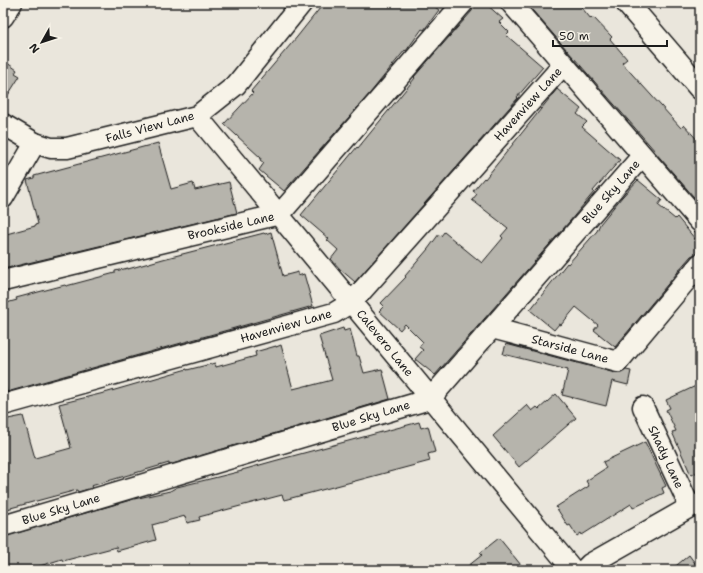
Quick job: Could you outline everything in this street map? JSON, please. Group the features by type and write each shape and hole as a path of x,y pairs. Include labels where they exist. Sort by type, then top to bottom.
{"main road":[{"path":"627,3 700,88"}],"street":[{"path":"3,17 12,3"},
{"name":"Falls View Lane","path":"3,124 35,143 52,148 67,148 197,116 236,85 302,3"},
{"name":"Brookside Lane","path":"3,281 280,214 463,3"},
{"path":"511,3 700,222"},
{"name":"Havenview Lane","path":"3,404 334,313 352,302 564,64"},
{"name":"Calevero Lane","path":"197,116 280,214 430,399 573,570"},
{"path":"3,198 35,143"},
{"name":"Blue Sky Lane","path":"3,526 430,399 642,156"},
{"name":"Starside Lane","path":"492,328 618,362 700,264"},
{"name":"Shady Lane","path":"642,407 695,506"},
{"path":"584,570 590,564 695,506"}],"building":[{"path":"324,3 430,3 439,10 424,30 422,29 406,51 405,50 371,92 284,191 259,170 264,163 260,160 261,158 224,124 253,93 251,91"},
{"path":"476,3 485,3 503,19 499,22 509,32 506,35 543,67 517,97 518,98 355,282 331,259 338,250 327,240 329,239 301,215 357,147 358,148 415,78 414,77 472,11"},
{"path":"526,3 578,3 591,19 593,17 612,37 610,39 627,59 622,63 681,128 684,125 700,143 700,204 655,151"},
{"path":"3,60 17,70 15,73 20,76 3,103"},
{"path":"557,89 581,109 577,114 587,122 582,127 620,160 593,191 594,192 570,221 435,375 415,359 423,350 419,347 423,342 405,324 400,330 379,311 384,306 381,303 406,277 405,276 439,234 441,236 444,232 482,263 503,238 501,236 508,228 472,200 477,194 473,191 484,178 485,179"},
{"path":"158,143 171,189 193,183 195,190 229,182 237,213 3,269 3,235 38,224 27,180 34,178 34,176"},
{"path":"638,180 662,200 658,205 675,219 677,217 700,245 700,252 691,256 615,347 594,330 598,325 576,307 561,325 559,324 554,330 530,310 567,263 568,264 597,231 600,224"},
{"path":"271,232 283,276 298,272 298,276 304,274 313,306 7,392 3,378 3,304 17,300 16,298 115,273 115,271 128,269"},
{"path":"343,328 344,331 350,329 357,356 359,356 364,373 382,369 390,399 169,465 169,463 91,486 92,488 78,492 77,490 7,509 3,496 3,420 23,416 35,458 71,448 59,404 108,392 187,369 215,363 216,367 256,356 255,352 281,345 293,389 332,380 319,336"},
{"path":"506,344 615,373 621,373 626,370 631,371 628,385 612,381 606,406 562,395 568,370 503,354"},
{"path":"700,384 700,471 691,475 672,432 676,431 666,410 670,408 666,400"},
{"path":"556,394 576,418 519,467 493,436 527,405 532,411 537,407 539,409"},
{"path":"419,422 421,428 428,426 435,452 428,454 430,461 284,500 282,495 199,517 200,520 187,523 185,516 152,525 156,540 117,551 116,547 63,561 62,559 27,570 3,570 3,537 134,499 170,491 177,487 242,471"},
{"path":"645,442 666,486 662,488 664,493 633,508 631,504 582,535 581,533 577,536 570,525 568,526 556,507 589,486 586,481 606,468 603,462"},
{"path":"499,538 525,570 463,570 482,555 480,553"},
{"path":"689,555 700,570 671,570"}]}
